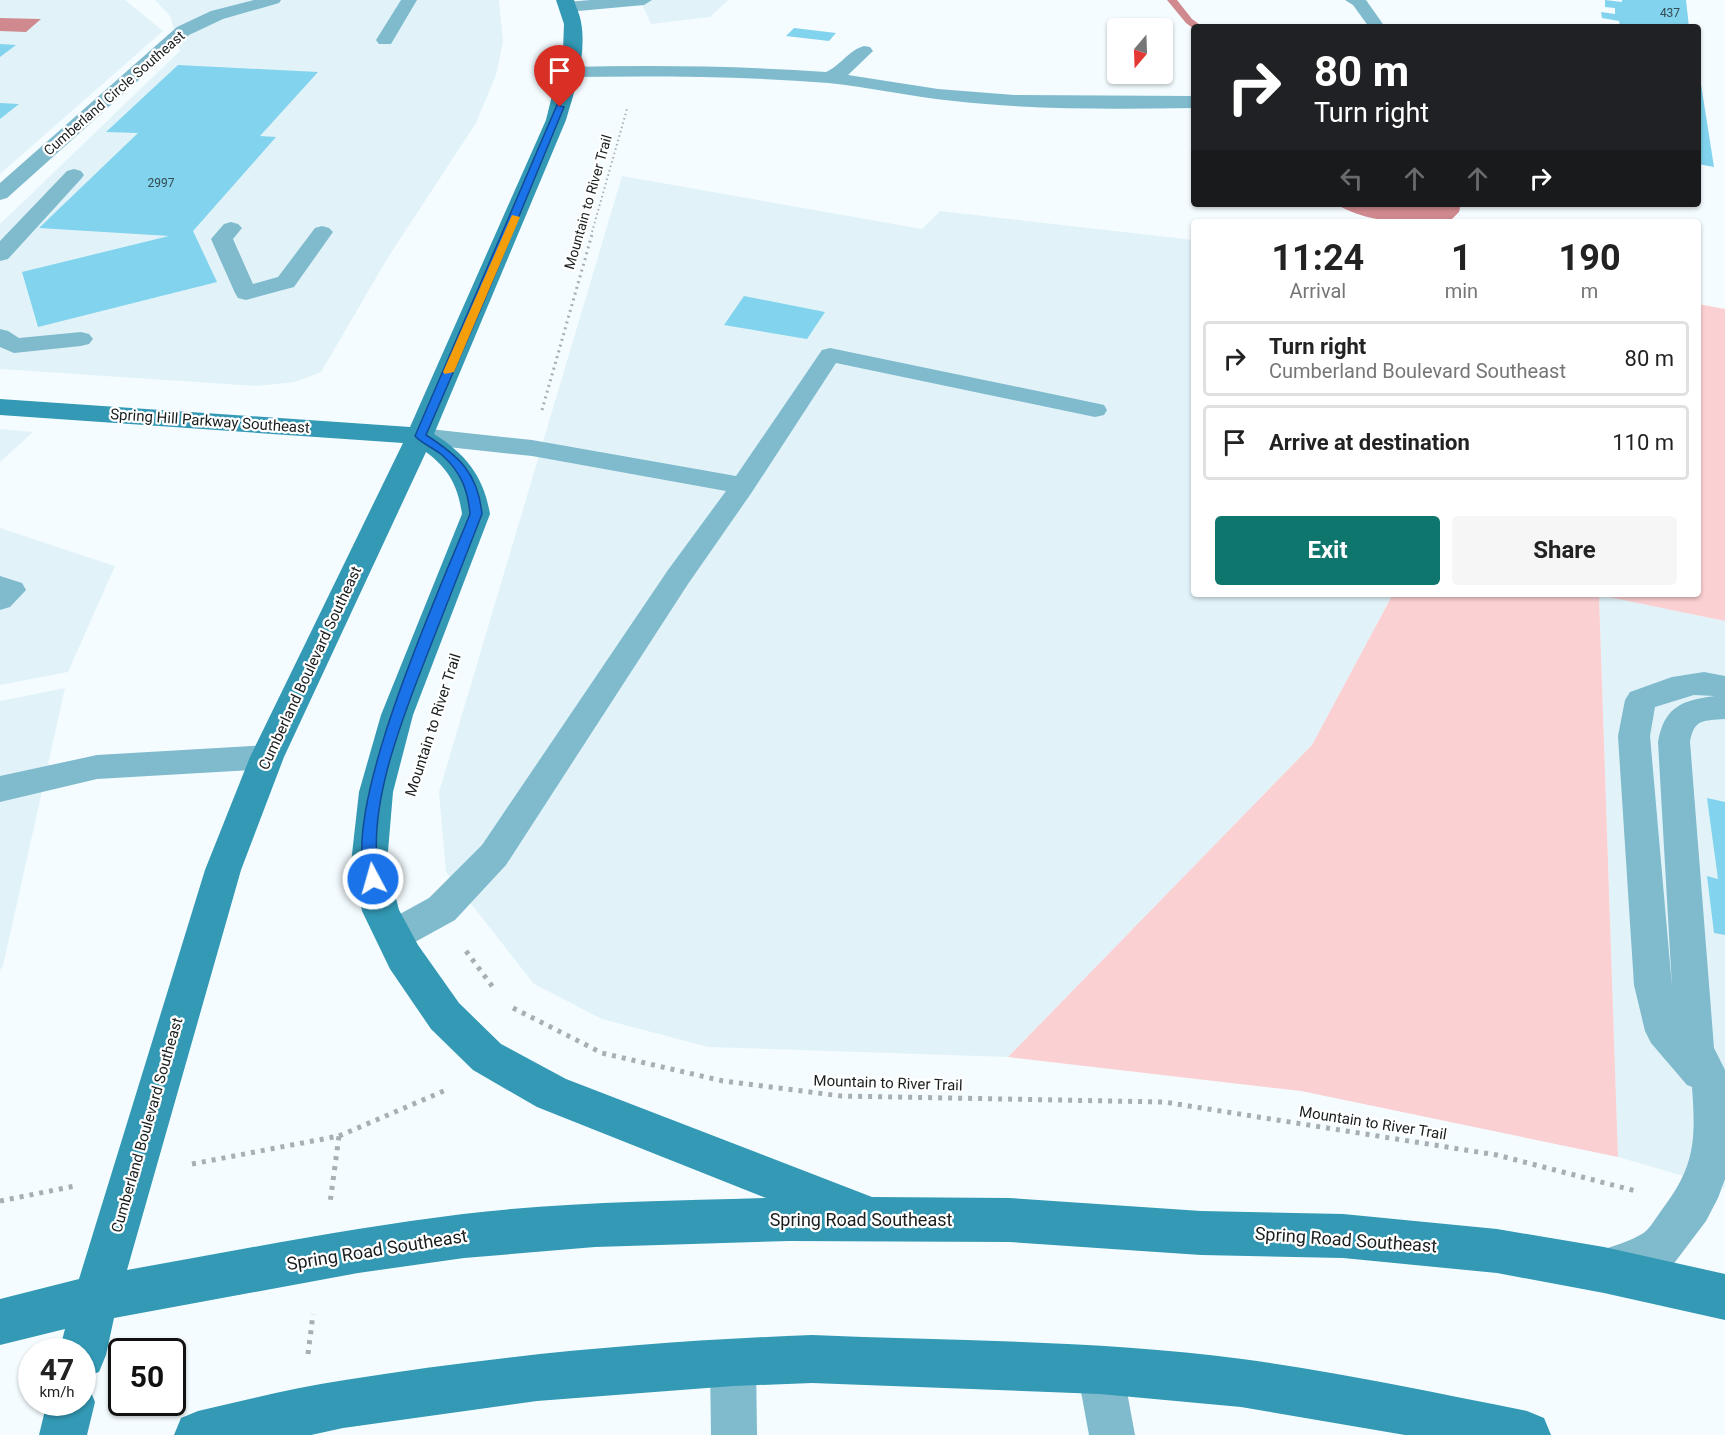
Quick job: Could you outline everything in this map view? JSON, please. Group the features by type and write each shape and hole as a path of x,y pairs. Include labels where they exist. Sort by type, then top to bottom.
{"main road":[{"name":"Cumberland Boulevard Southeast","path":"86,1338 223,870 267,757 420,436 556,120 569,72 573,25 566,3"},
{"name":"Spring Hill Parkway Southeast","path":"2,410 420,436"},
{"path":"420,436 446,452 464,472 474,492 476,514 397,715 376,792 370,828 369,863 381,910 404,957 446,1016 487,1057 571,1101 875,1219"},
{"name":"Spring Road Southeast","path":"0,1322 96,1298 358,1251 464,1236 595,1225 789,1219 1009,1220 1201,1233 1343,1236 1497,1251 1604,1270 1725,1297"},
{"path":"198,1435 343,1404 537,1377 733,1362 812,1359 1100,1370 1241,1383 1396,1409 1527,1435"},
{"path":"63,1435 68,1416"}],"lane":[{"path":"204,0 218,15"},
{"name":"Cumberland Circle Southeast","path":"0,194 175,37 198,23 218,15 273,0"},
{"path":"385,40 409,0"},
{"path":"566,3 644,0"},
{"path":"1363,1 1375,24"},
{"path":"175,37 210,39"},
{"path":"828,78 840,73 864,51"},
{"path":"569,72 634,70 828,78 951,96 1027,102 1104,105 1191,102"},
{"path":"0,254 74,175 23,172"},
{"path":"231,228 222,239 246,293 286,282 322,232"},
{"path":"0,336 14,346 81,339"},
{"path":"393,936 442,909 494,855 678,577 743,486 830,355 1095,410"},
{"path":"420,436 532,448 743,486"},
{"path":"0,586 12,590 0,600"},
{"path":"1719,1113 1664,1030 1653,985 1634,736 1641,700 1674,687 1715,684 1725,688"},
{"path":"1604,1270 1657,1251 1691,1206 1703,1184 1709,1166 1719,1113 1695,1049 1674,742 1675,727 1683,716 1696,710 1725,707"},
{"path":"0,789 97,767 267,757"},
{"path":"733,1362 734,1435"},
{"path":"1100,1370 1112,1435"}],"path":[{"name":"Mountain to River Trail","path":"542,410 633,91 634,70"},
{"path":"442,909 454,935 500,997"},
{"name":"Mountain to River Trail","path":"506,1005 602,1053 723,1081 841,1096 1164,1102 1497,1155 1691,1206"}],"shaded area":[{"path":"0,0 125,0 163,31 0,174"},
{"path":"155,0 499,0 503,42 496,75 476,123 387,259 321,372 295,382 257,386 0,369 0,224 180,51 170,16"},
{"path":"640,0 728,0 710,17 651,24"},
{"path":"0,18 41,19 26,32 0,31"},
{"path":"622,176 922,229 940,211 1191,240 1191,597 1391,597 1312,745 1008,1057 708,1047 602,1019 534,984 446,872 439,792"},
{"path":"1342,207 1460,207 1459,212 1452,219 1377,219"},
{"path":"1701,305 1725,309 1725,621 1609,597 1701,597"},
{"path":"0,429 33,432 0,462"},
{"path":"0,528 115,566 68,672 0,685"},
{"path":"1391,597 1599,597 1618,1157 1301,1091 1008,1057 1312,745"},
{"path":"1599,597 1613,597 1725,621 1725,1188 1618,1157"},
{"path":"65,688 3,966 0,970 0,701"}],"building":[{"path":"1605,0 1622,2 1622,0 1686,0 1689,24 1620,24 1619,21 1602,18 1601,12 1615,14 1615,8 1605,7"},
{"path":"794,28 836,33 829,41 786,36"},
{"path":"0,44 16,45 0,57"},
{"path":"178,65 318,72 260,136 276,137 193,231 217,282 38,327 22,272 169,236 39,228 138,133 106,132"},
{"path":"1701,84 1714,167 1701,165"},
{"path":"0,103 19,104 0,119"},
{"path":"744,296 825,312 807,339 724,325"},
{"path":"1707,798 1725,802 1725,935 1714,933 1707,876 1718,879"}],"waterway":[{"path":"1172,0 1194,24"}],"slow traffic":[{"path":"448,372 515,217"}],"route":[{"path":"373,879 369,863 370,828 376,792 397,715 476,514 474,492 464,472 446,452 420,436 560,107"}]}
